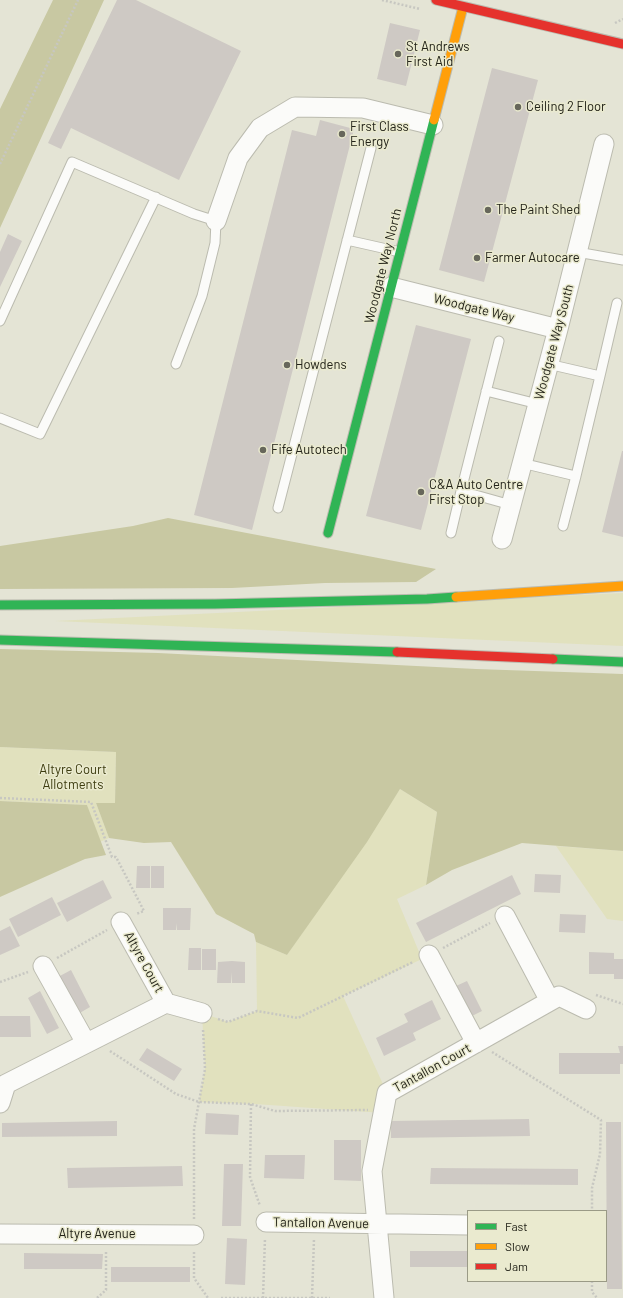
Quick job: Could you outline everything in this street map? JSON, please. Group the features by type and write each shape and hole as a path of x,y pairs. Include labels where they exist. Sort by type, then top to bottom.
{"main road":[{"path":"436,0 623,44"},
{"name":"Woodgate Way North","path":"328,533 463,7"},
{"path":"0,605 215,604 427,599 623,586"},
{"path":"0,640 420,653 623,662"}],"street":[{"path":"216,221 238,158 260,128 296,107 363,108 433,125"},
{"name":"Woodgate Way South","path":"502,539 558,329 604,144"},
{"name":"Woodgate Way","path":"391,287 558,329"},
{"path":"505,916 550,1001"},
{"name":"Altyre Court","path":"121,922 166,1003"},
{"name":"Tantallon Court","path":"429,955 476,1043"},
{"path":"43,966 89,1041"},
{"name":"Tantallon Court","path":"386,1101 476,1043 559,996 586,1009"},
{"name":"Altyre Court","path":"0,1103 6,1084 166,1003 202,1013"},
{"name":"Tantallon Avenue","path":"384,1298 372,1171 386,1101"},
{"name":"Tantallon Avenue","path":"266,1222 467,1225"},
{"name":"Altyre Avenue","path":"0,1234 194,1234"}],"lane":[{"path":"278,508 371,148"},
{"path":"0,321 72,162 216,221 215,243 202,296 176,364"},
{"path":"0,418 40,434 156,197"},
{"path":"347,240 400,252"},
{"path":"577,252 623,260"},
{"path":"563,526 617,303"},
{"path":"451,533 499,341"},
{"path":"548,364 600,376"},
{"path":"486,391 538,404"},
{"path":"522,463 576,476"},
{"path":"461,491 511,505"}],"path":[{"path":"0,164 78,0"},
{"path":"0,798 91,802 112,857 116,857 144,911 121,922 43,966 0,982"},
{"path":"208,1298 194,1278 194,1129 204,1069 202,1013 228,1022 257,1011 298,1018 429,955 505,916"},
{"path":"89,1041 176,1094 199,1102 251,1104 276,1111 386,1101"},
{"path":"476,1043 601,1120 600,1154 592,1188 592,1210"},
{"path":"251,1104 250,1177 266,1222 262,1298"},
{"path":"312,1298 315,1223"},
{"path":"98,1298 106,1290 106,1234"},
{"path":"592,1282 592,1292 597,1298"},
{"path":"221,1298 330,1298"}],"green space":[{"path":"53,0 104,0 0,228 0,109"},
{"path":"168,518 436,569 416,582 325,583 232,588 0,589 0,546 133,526"},
{"path":"623,593 623,646 55,621"},
{"path":"0,649 158,653 476,669 623,674 623,851 522,843 452,870 426,885 437,812 400,789 367,842 287,955 256,942 254,934 216,914 171,842 144,843 109,838 96,803 115,803 116,752 0,747"},
{"name":"Altyre Court Allotments","path":"0,747 116,752 115,803 96,803 109,838 100,842 87,805 0,801"},
{"path":"400,789 437,812 426,885 397,899 422,959 343,996 387,1093 383,1113 255,1104 199,1102 205,1069 202,1013 228,1022 257,1011 256,942 287,955"},
{"path":"0,801 87,805 106,855 85,859 0,897"},
{"path":"556,846 623,851 623,921 607,919"}],"building":[{"path":"117,0 136,0 241,51 179,180 71,128 61,149 48,143"},
{"name":"St Andrews First Aid","path":"390,23 420,30 406,86 377,79"},
{"path":"492,68 538,80 484,282 439,270"},
{"path":"320,120 354,129 252,530 194,515 292,130 316,136"},
{"path":"8,234 22,241 0,287 0,252"},
{"path":"416,325 471,339 421,530 366,516"},
{"path":"623,451 623,537 602,532"},
{"path":"137,866 150,866 150,888 136,888"},
{"path":"151,866 164,866 164,888 151,888"},
{"path":"535,874 561,875 560,893 534,892"},
{"path":"512,875 521,894 426,942 416,923"},
{"path":"103,880 112,898 67,922 57,903"},
{"path":"52,897 61,915 18,937 9,919"},
{"path":"163,908 191,908 190,930 177,930 177,923 176,930 163,930"},
{"path":"560,914 586,915 585,933 559,932"},
{"path":"10,926 20,946 0,955 0,931"},
{"path":"189,948 201,948 201,970 188,970"},
{"path":"202,949 216,949 216,970 202,970"},
{"path":"589,952 614,953 614,959 623,959 623,979 614,979 614,974 589,974"},
{"path":"218,962 245,962 245,983 232,983 232,972 231,983 217,983"},
{"path":"71,970 90,1007 78,1014 58,977"},
{"path":"467,981 482,1011 472,1016 456,986"},
{"path":"40,991 59,1028 47,1034 28,998"},
{"path":"432,1000 441,1019 413,1033 416,1040 384,1056 376,1038 408,1022 404,1014"},
{"path":"0,1016 30,1016 31,1037 0,1037"},
{"path":"618,1046 623,1046 623,1064 620,1064 620,1074 559,1074 559,1053 620,1053"},
{"path":"147,1048 182,1069 174,1081 139,1060"},
{"path":"206,1113 239,1115 238,1135 205,1134"},
{"path":"529,1119 530,1136 391,1138 391,1121"},
{"path":"117,1121 117,1136 2,1137 2,1123"},
{"path":"606,1122 621,1122 622,1289 607,1289"},
{"path":"334,1140 361,1140 361,1181 334,1180"},
{"path":"265,1155 305,1155 304,1179 264,1178"},
{"path":"224,1164 243,1164 241,1226 222,1226"},
{"path":"182,1166 183,1186 68,1188 67,1168"},
{"path":"431,1168 578,1169 578,1185 430,1184"},
{"path":"227,1238 247,1239 245,1285 225,1284"},
{"path":"410,1251 467,1251 467,1267 410,1267"},
{"path":"24,1253 103,1254 102,1269 24,1269"},
{"path":"111,1267 190,1267 190,1282 111,1282"}],"traffic: fast":[{"path":"328,533 434,120"},
{"path":"0,605 215,604 456,597"},
{"path":"0,640 397,652"},
{"path":"553,659 623,662"}],"traffic: slow":[{"path":"434,120 463,7"},
{"path":"456,597 623,586"}],"traffic: jam":[{"path":"436,0 623,44"},
{"path":"397,652 553,659"}],"place":[{"name":"St Andrews First Aid","path":"398,54"},
{"name":"Ceiling 2 Floor","path":"518,107"},
{"name":"First Class Energy","path":"342,134"},
{"name":"The Paint Shed","path":"488,210"},
{"name":"Farmer Autocare","path":"477,258"},
{"name":"Howdens","path":"287,365"},
{"name":"Fife Autotech","path":"263,450"},
{"name":"C&A Auto Centre First Stop","path":"421,492"}]}
